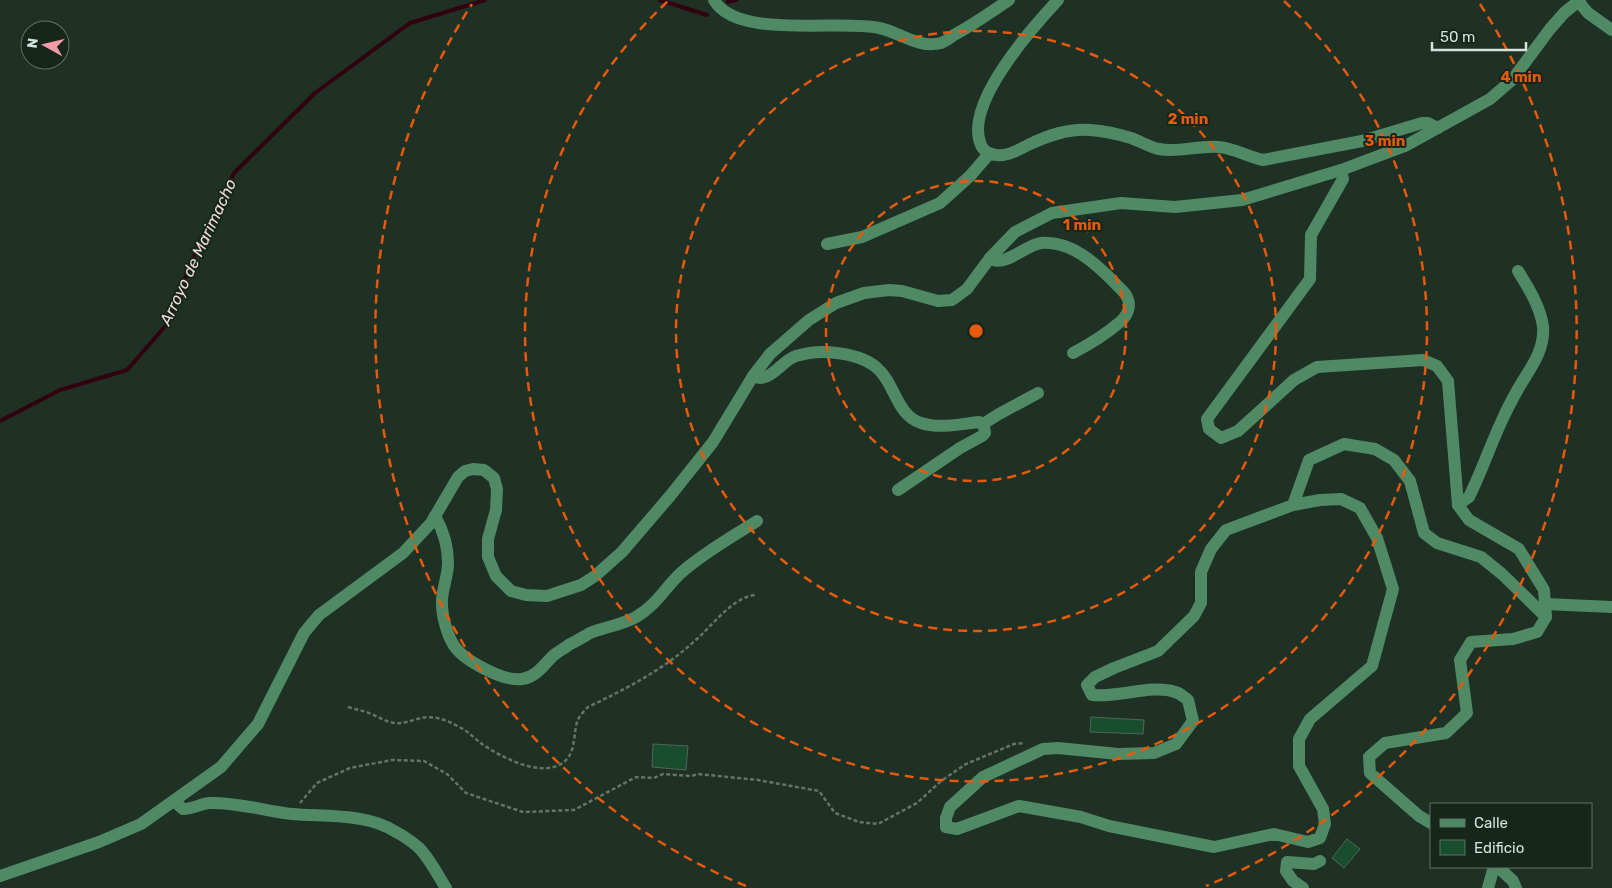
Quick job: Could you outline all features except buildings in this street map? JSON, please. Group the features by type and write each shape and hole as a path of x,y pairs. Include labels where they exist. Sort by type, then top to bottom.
{"street":[{"path":"714,0 720,9 726,13 754,22 782,26 859,25 880,28 926,44 942,43 1009,0"},
{"path":"1058,0 1020,43 998,75 982,109 978,123 978,137 982,147 989,154 1003,155 1043,138 1066,131 1089,130 1132,138 1161,149 1204,146 1222,147 1263,160 1362,141 1422,123 1428,123 1438,128"},
{"path":"0,876 99,842 142,824 221,767 258,724 304,633 319,615 403,553 431,524 458,478 465,471 473,469 484,470 494,478 497,489 496,510 488,539 488,557 496,576 511,591 526,596 547,596 581,585 595,576 622,552 670,496 714,442 753,376 770,354 809,320 836,303 864,293 889,290 902,291 938,301 952,300 968,289 990,258 1015,232 1052,213 1121,203 1175,207 1242,200 1341,170 1405,146 1490,100 1512,80 1550,28 1579,1 1588,13 1612,30"},
{"path":"827,244 862,237 940,203 970,176 989,154"},
{"path":"1341,170 1343,179 1311,235 1310,279 1207,419 1209,429 1221,438 1238,431 1294,380 1317,367 1423,360 1437,366 1448,381 1458,505 1469,520 1519,549 1544,590 1546,610 1537,632 1513,639 1471,642 1460,660 1467,713 1446,732 1385,743 1369,757 1370,773 1419,816 1430,822"},
{"path":"990,258 995,262 1002,262 1030,246 1043,243 1060,246 1076,251 1096,264 1125,293 1129,306 1125,318 1098,340 1073,353"},
{"path":"1458,505 1469,497 1504,415 1532,367 1542,344 1543,327 1540,314 1518,271"},
{"path":"753,376 767,377 793,357 813,352 838,353 859,358 877,368 889,383 902,408 915,421 932,425 979,422 983,424"},
{"path":"983,424 1038,393"},
{"path":"898,490 960,448 982,436 985,430 983,424"},
{"path":"1293,505 1309,460 1344,444 1375,449 1394,460 1410,481 1424,533 1436,542 1481,558 1546,610 1612,607"},
{"path":"1341,499 1360,508 1377,538 1393,589 1372,666 1310,719 1299,739 1299,766 1323,809 1325,824 1320,838 1308,842 1274,834 1214,847 1109,826 1081,817 1019,806 957,828 946,827 946,818 950,806 984,777 1043,749 1058,748 1118,754 1154,754 1176,744 1192,721 1188,700 1176,692 1164,689 1104,697 1092,695 1087,685 1095,677 1158,651 1194,616 1201,603 1202,572 1211,550 1226,530 1293,505 1320,500 1341,499"},
{"path":"435,516 443,534 448,562 442,604 445,623 453,645 470,661 494,674 511,680 533,675 554,655 591,633 613,627 635,617 659,599 680,574 700,558 757,521"},
{"path":"174,801 184,810 209,803 372,822 395,830 419,848 446,888"},
{"path":"1303,888 1293,881 1286,871 1287,862 1314,864 1320,861"},
{"path":"1488,888 1494,868"},
{"path":"1499,868 1513,881 1516,888"}],"path":[{"path":"348,707 394,723 404,723 423,717 441,718 463,728 483,745 514,761 529,766 554,767 562,764 568,758 572,750 577,722 581,714 588,707 658,671 692,645 722,614 745,596 755,595"},
{"path":"291,814 317,784 350,768 392,760 424,761 447,774 466,793 523,812 574,810 636,777 654,778 663,774 691,776 698,774 758,780 819,791 835,813 859,822 878,824 917,803 941,781 966,764 1014,744 1032,743 1043,749"}],"waterway":[{"name":"Arroyo de Marimacho","path":"0,421 60,390 127,370 168,323 190,265 234,173 315,93 410,23 485,0"},
{"name":"Arroyo de Marimacho","path":"660,0 707,15"},
{"name":"Arroyo de Marimacho","path":"728,2 736,0"}]}
